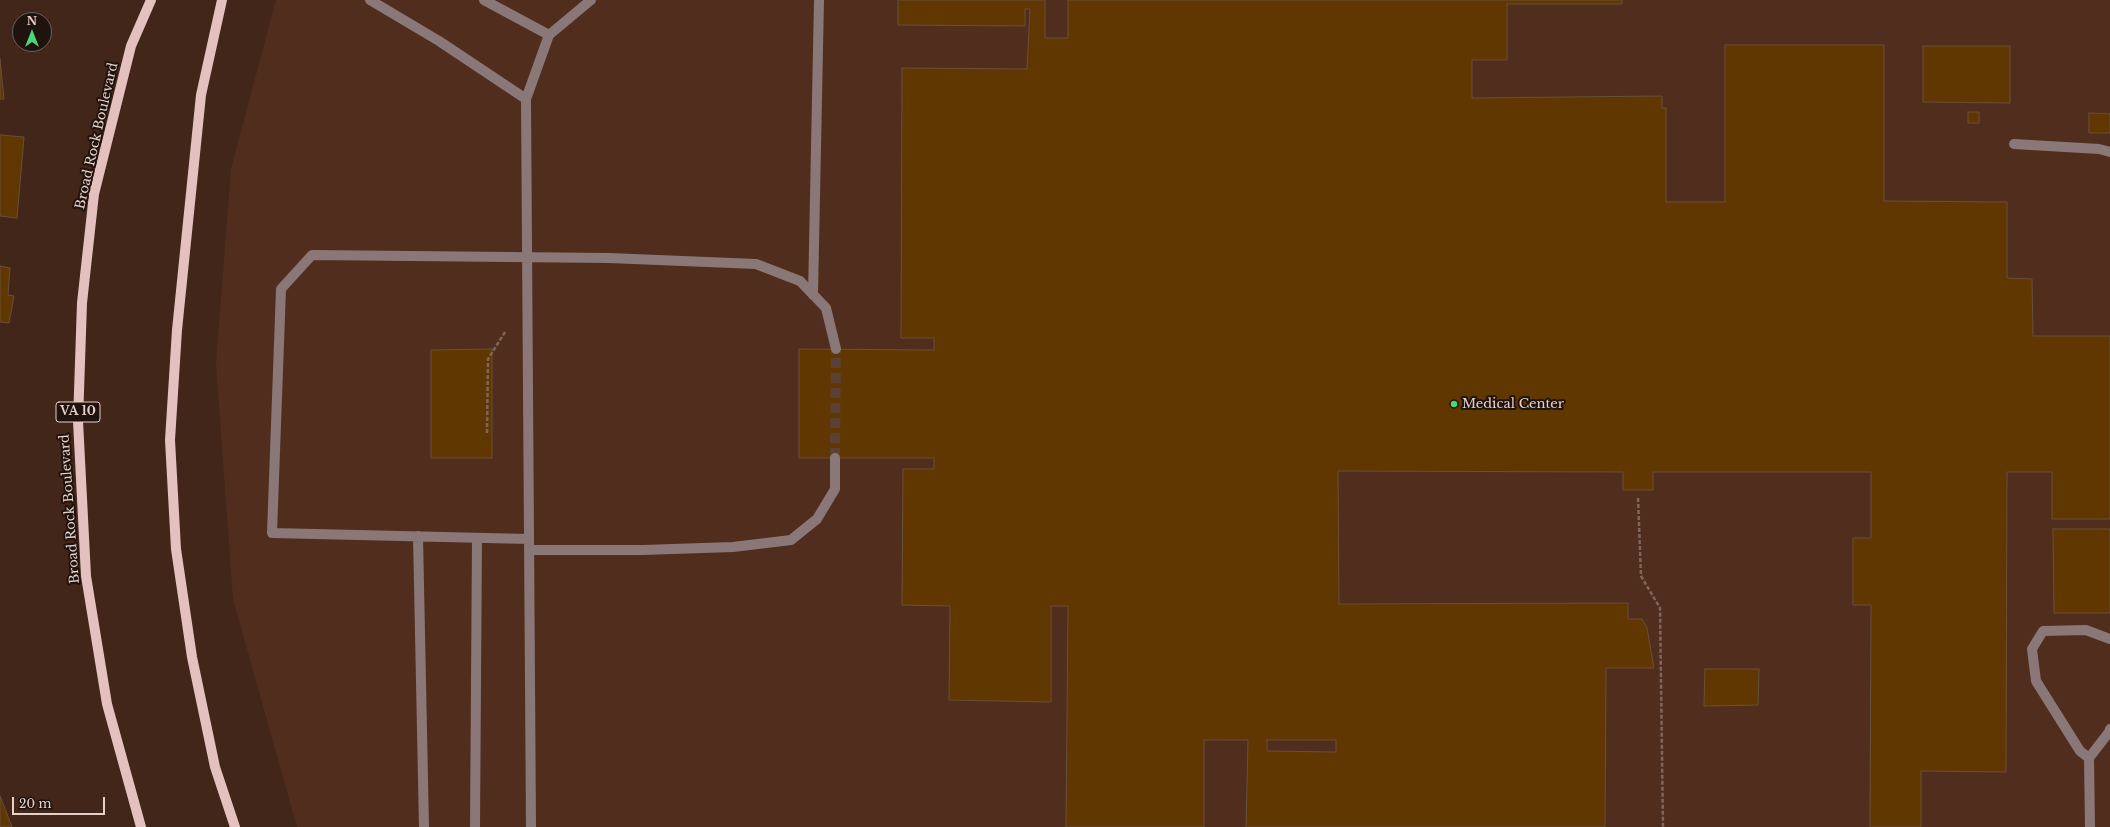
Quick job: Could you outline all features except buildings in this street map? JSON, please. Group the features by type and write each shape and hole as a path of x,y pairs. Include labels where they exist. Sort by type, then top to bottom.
{"main road":[{"name":"Broad Rock Boulevard","path":"141,827 107,704 86,576 78,421 82,303 94,194 131,46 151,0"},
{"path":"222,0 201,95 176,330 170,440 176,549 192,657 215,767 236,827"}],"lane":[{"path":"370,0 440,41 526,99"},
{"path":"484,0 549,35"},
{"path":"531,827 526,99 549,35 590,0"},
{"path":"813,294 820,0"},
{"path":"2014,144 2099,149 2110,152"},
{"path":"529,539 272,533 281,289 312,255 527,256 691,260 756,264 800,281 813,294 826,308 836,349"},
{"path":"529,550 643,550 733,547 791,540 817,519 835,489 835,458"},
{"path":"418,536 424,827"},
{"path":"475,827 477,538"},
{"path":"2089,758 2080,751 2036,680 2032,649 2043,631 2086,630 2110,639"},
{"path":"2090,827 2089,758 2110,729"}],"path":[{"path":"487,433 488,359 506,329"},
{"path":"1638,498 1642,576 1660,608 1663,827"}],"shaded area":[{"path":"276,0 2110,0 2110,827 297,827 233,599 216,363 231,169"}],"tunnel":[{"path":"835,458 836,349"}],"place":[{"name":"Medical Center","path":"1454,404"}]}
